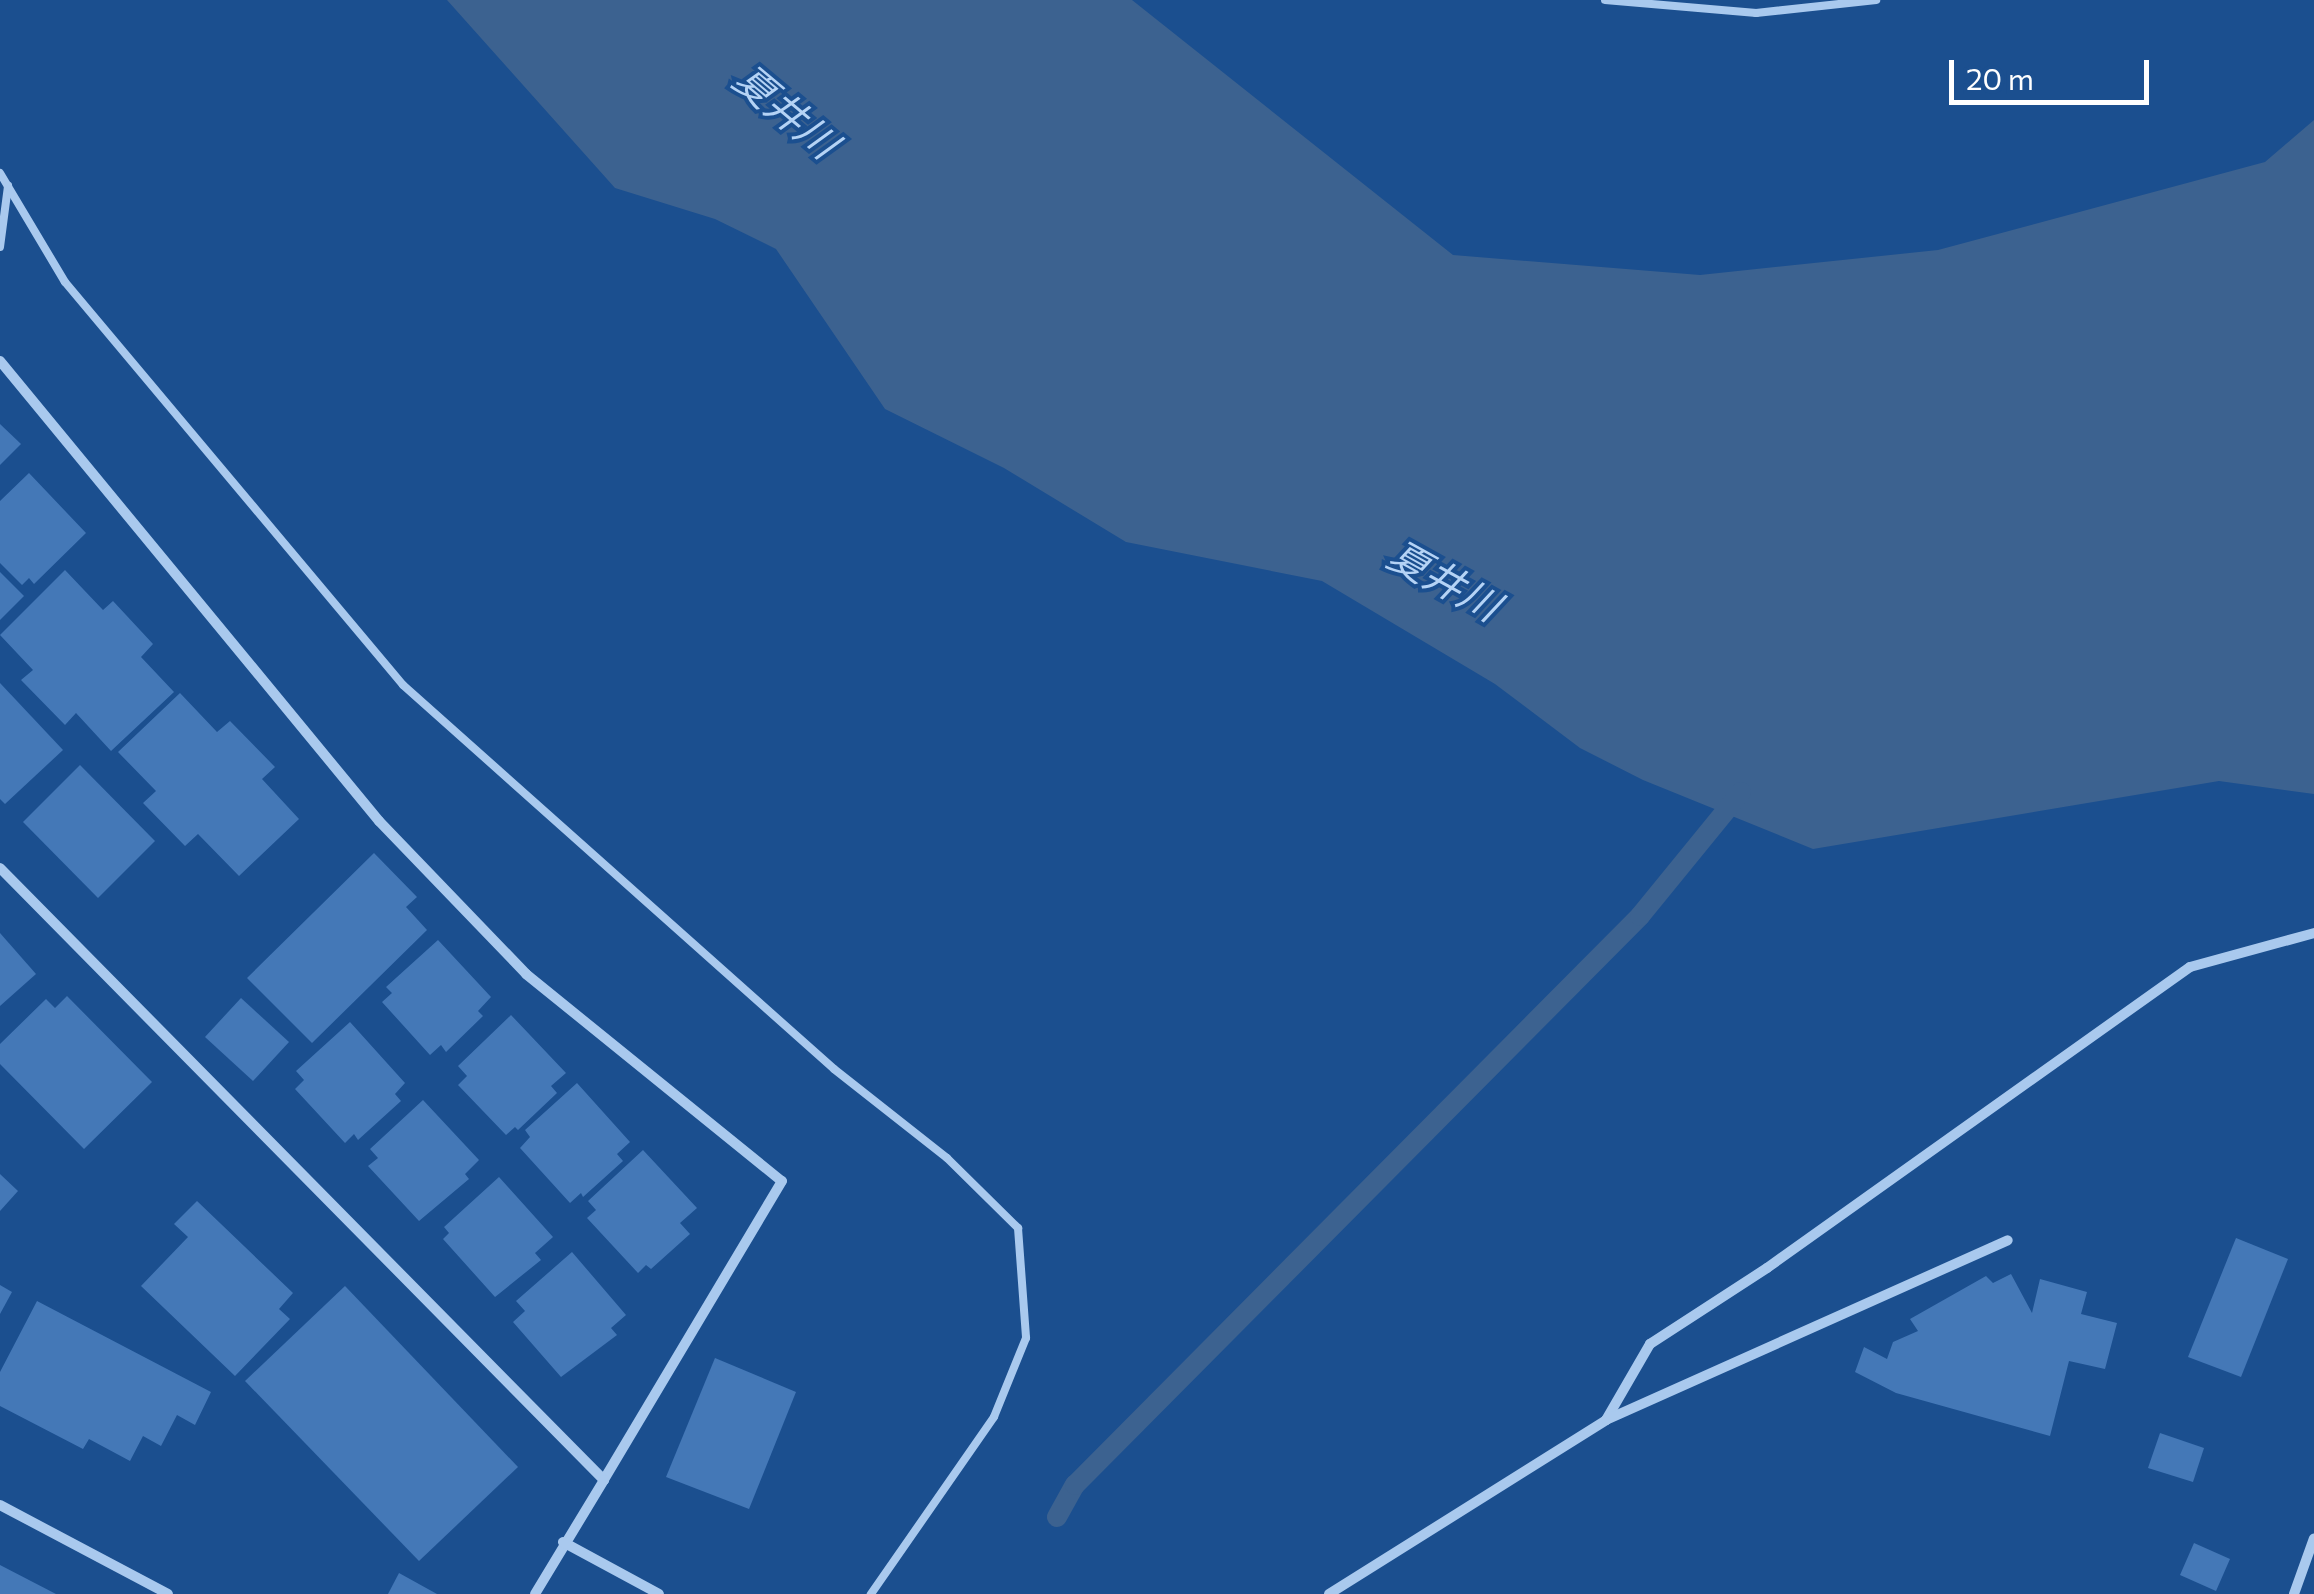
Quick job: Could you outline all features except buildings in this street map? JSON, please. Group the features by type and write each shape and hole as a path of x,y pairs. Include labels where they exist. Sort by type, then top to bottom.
{"street":[{"path":"0,362 379,820 526,974 782,1181 535,1594"},
{"path":"0,868 604,1480"},
{"path":"1606,1420 1650,1344 1767,1268 2190,967 2314,933"},
{"path":"1330,1594 1606,1420 2008,1240"},
{"path":"0,1506 168,1594"},
{"path":"2294,1594 2314,1538"},
{"path":"564,1542 659,1594"}],"lane":[{"path":"1605,0 1756,14 1876,0"},
{"path":"0,173 65,282 403,685 834,1068 947,1158 1018,1228 1026,1338 994,1417 871,1594"},
{"path":"0,247 8,186"}],"water":[{"name":"夏井川","path":"447,0 1132,0 1453,255 1700,275 1938,250 2265,162 2314,120 2314,794 2219,781 1813,849 1643,780 1580,748 1495,684 1322,581 1126,542 1004,468 885,409 776,249 715,219 615,188"}],"waterway":[{"path":"1057,1517 1075,1485 1640,916 1741,792"}]}
